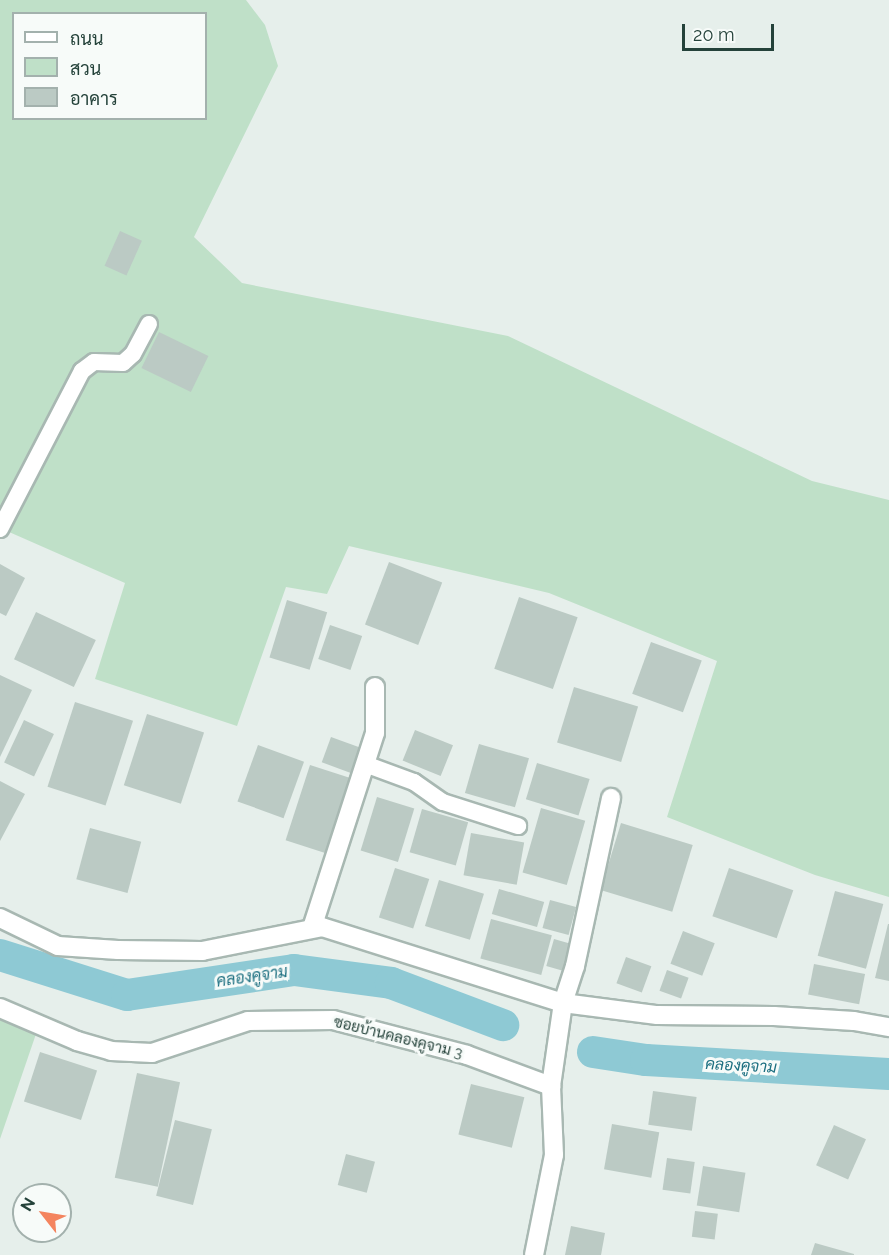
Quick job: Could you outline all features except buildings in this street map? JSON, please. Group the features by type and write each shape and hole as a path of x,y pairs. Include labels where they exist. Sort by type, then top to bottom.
{"street":[{"path":"312,928 375,733 375,687"},
{"path":"534,1255 554,1155 551,1086 563,1003 575,966 611,798"},
{"path":"0,918 58,946 118,950 202,951 322,927 563,1003 657,1015 774,1016 854,1020 889,1027"},
{"name":"ซอยบ้านคลองคูจาม 3","path":"0,1008 77,1041 111,1051 152,1053 248,1021 333,1020 467,1054 551,1086"}],"lane":[{"path":"0,529 82,371 94,362 123,363 133,354 149,324"},
{"path":"365,764 414,782 443,802 518,826"}],"green space":[{"path":"0,0 246,0 265,25 278,66 194,237 242,283 508,336 812,481 889,500 889,897 815,875 667,817 717,661 549,593 349,546 327,594 286,587 237,726 95,679 125,583 0,528"},
{"path":"0,1014 37,1031 0,1139"}],"waterway":[{"name":"คลองคูจาม","path":"0,955 127,995 294,970 391,983 503,1025"},
{"name":"คลองคูจาม","path":"593,1052 646,1060 889,1074"}]}
